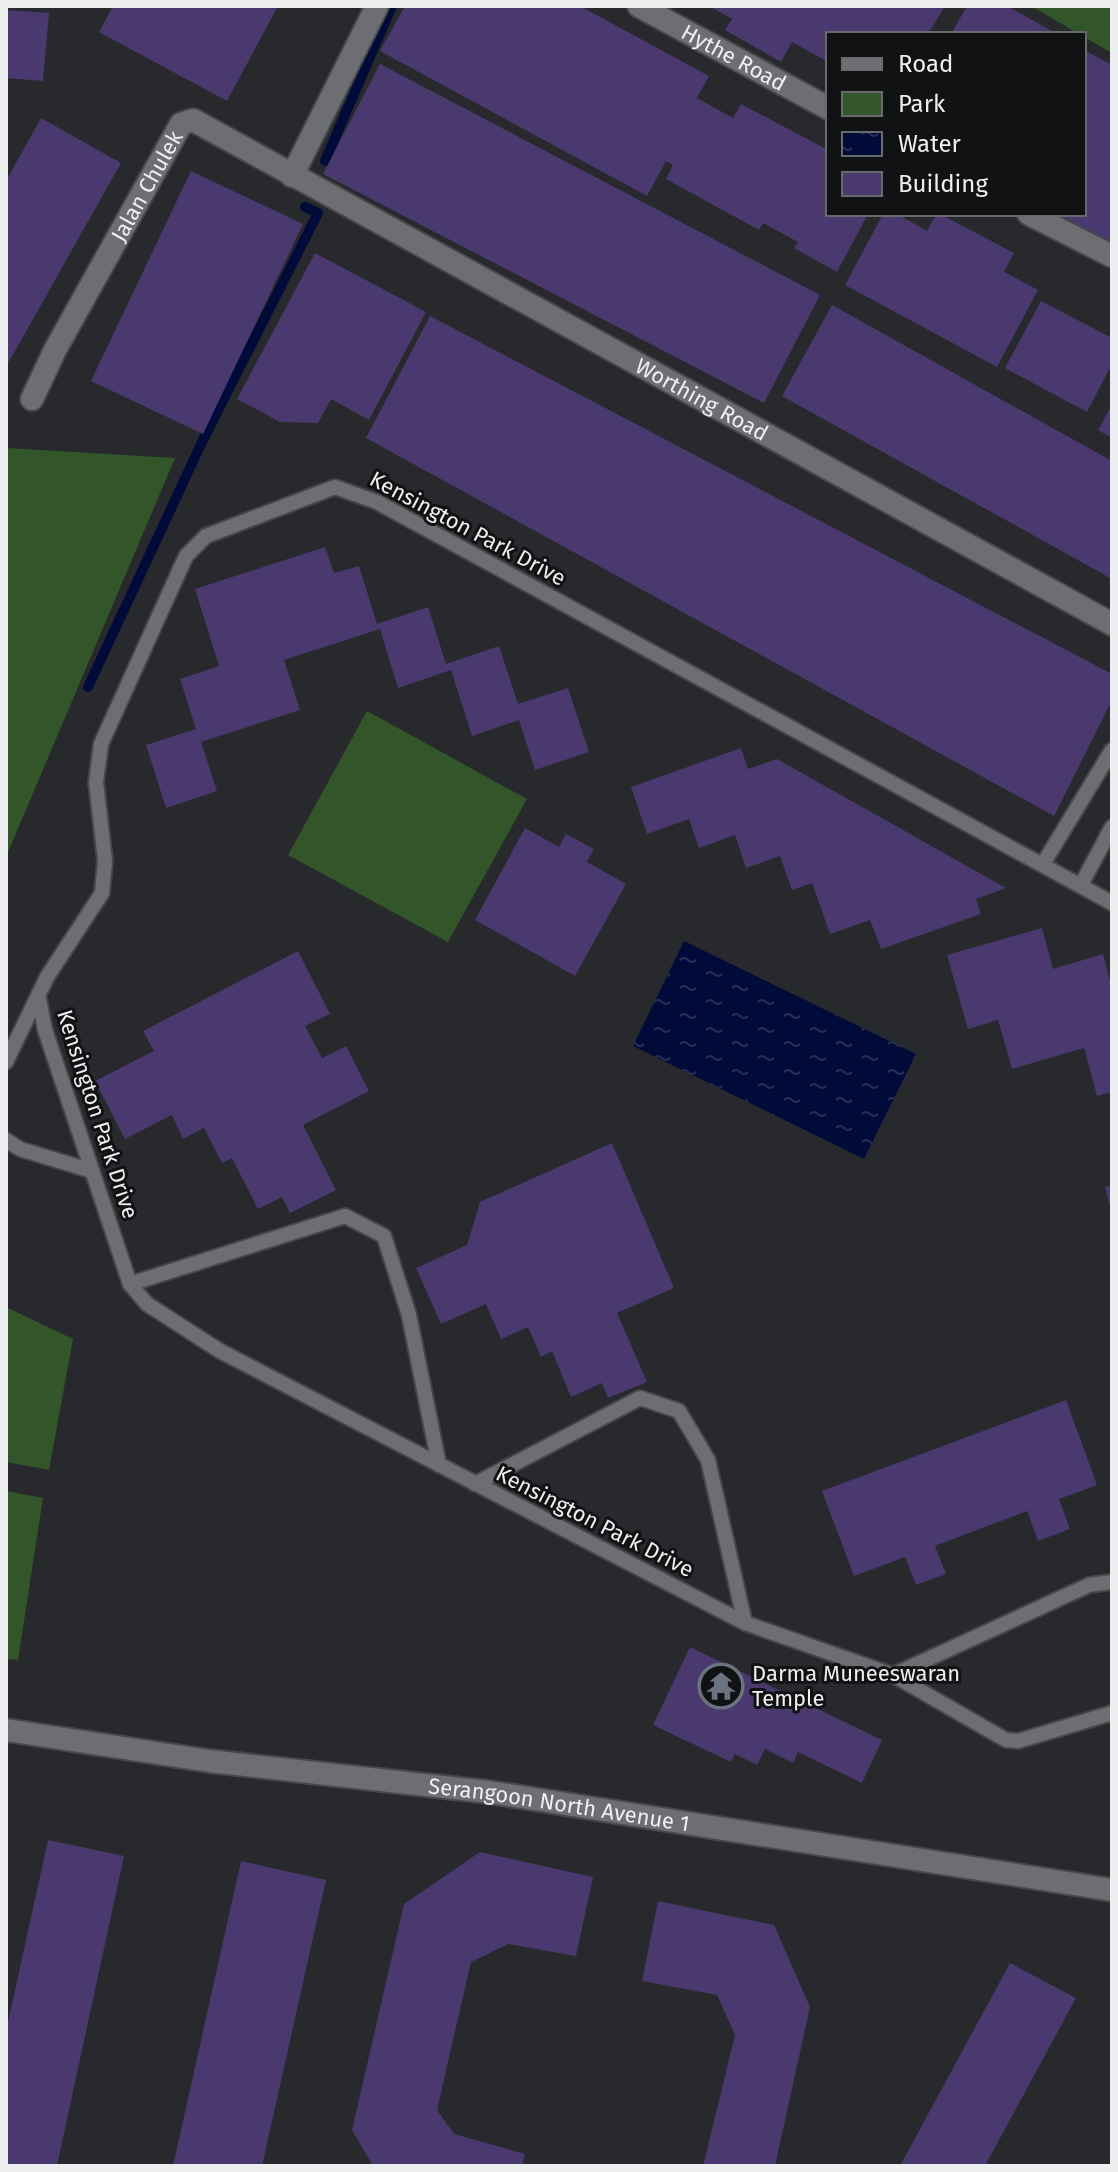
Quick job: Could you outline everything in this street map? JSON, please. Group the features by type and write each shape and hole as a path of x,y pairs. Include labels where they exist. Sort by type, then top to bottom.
{"street":[{"path":"292,176 377,6"},
{"name":"Hythe Road","path":"639,6 826,107"},
{"name":"Jalan Chulek","path":"32,399 55,350 181,124 193,120 292,176"},
{"name":"Worthing Road","path":"292,176 1112,624"},
{"path":"1033,216 1112,256"},
{"name":"Serangoon North Avenue 1","path":"6,1730 209,1761 489,1792 1112,1890"}],"lane":[{"name":"Kensington Park Drive","path":"1112,903 377,502 335,487 206,536 186,556 101,744 96,782 105,861 102,893 47,977 39,999 45,1030 130,1284 147,1304 220,1351 745,1623 893,1675 1006,1740 1018,1741 1112,1713"},
{"path":"1043,864 1112,750"},
{"path":"1081,885 1112,827"},
{"path":"6,1062 39,999"},
{"path":"6,1140 20,1149 92,1171"},
{"path":"130,1284 345,1216 384,1236 409,1315 439,1465"},
{"path":"475,1484 640,1398 679,1411 708,1460 745,1623"},
{"path":"893,1675 1089,1585 1112,1582"}],"green space":[{"path":"1031,6 1112,6 1112,53 1086,38 1086,32 1076,32"},
{"path":"6,448 175,458 6,857"},
{"path":"367,711 527,799 448,942 288,855"},
{"path":"6,1307 73,1339 49,1470 6,1462"},
{"path":"6,1491 43,1498 18,1660 6,1659"}],"water":[{"path":"684,941 916,1054 864,1159 633,1046"}],"building":[{"path":"113,6 278,6 227,101 99,32"},
{"path":"405,6 580,6 709,76 697,98 733,118 741,104 826,149 826,216 867,216 837,272 794,248 798,242 763,223 759,230 666,179 673,165 666,161 647,196 380,51"},
{"path":"945,6 929,32 826,32 826,61 792,42 781,62 725,30 732,19 713,8"},
{"path":"967,6 1007,6 1053,32 952,32"},
{"path":"6,10 49,13 43,81 6,78"},
{"path":"1086,51 1112,65 1112,248 1055,216 1086,216"},
{"path":"380,64 820,295 764,403 323,174"},
{"path":"41,118 121,163 6,367 6,181"},
{"path":"191,171 303,224 203,434 91,381"},
{"path":"882,216 901,216 927,231 935,216 944,216 1014,253 1004,272 1038,290 997,367 845,285"},
{"path":"315,253 426,312 369,420 331,399 318,423 280,422 237,399"},
{"path":"1041,301 1112,338 1112,364 1087,412 1005,368"},
{"path":"832,305 1112,461 1112,579 782,396"},
{"path":"430,316 1112,674 1112,700 1054,816 366,438"},
{"path":"1112,405 1112,438 1098,430"},
{"path":"325,547 334,573 359,566 377,624 428,607 446,664 499,646 518,704 568,688 589,752 535,770 519,720 472,736 451,670 398,688 380,629 284,660 300,710 201,742 217,791 166,808 146,745 196,729 180,679 219,666 195,589"},
{"path":"741,748 748,769 777,759 1006,888 976,899 981,914 881,949 870,920 830,934 812,883 792,890 780,856 746,868 735,835 699,848 689,819 647,834 631,787"},
{"path":"525,828 559,847 566,834 594,849 587,862 626,884 575,976 475,920"},
{"path":"1042,928 1053,969 1103,954 1112,988 1112,1092 1097,1096 1084,1048 1012,1069 998,1020 968,1029 947,955"},
{"path":"298,951 330,1014 305,1026 322,1058 346,1046 369,1091 303,1125 336,1190 290,1213 282,1197 258,1209 232,1158 222,1163 204,1128 183,1139 172,1115 125,1139 95,1081 154,1051 143,1031"},
{"path":"612,1143 674,1288 617,1313 647,1382 608,1398 602,1383 571,1397 552,1351 541,1357 528,1327 501,1339 486,1304 441,1324 416,1268 467,1245 480,1202"},
{"path":"1112,1185 1112,1211 1111,1211 1105,1187"},
{"path":"1066,1400 1097,1485 1059,1499 1070,1529 1038,1541 1027,1511 935,1546 946,1574 916,1585 905,1557 854,1576 822,1491"},
{"name":"Darma Muneeswaran Temple","path":"690,1647 882,1740 862,1783 798,1752 793,1763 765,1749 757,1765 735,1754 731,1762 653,1725"},
{"path":"48,1840 124,1856 57,2166 6,2166 6,2031"},
{"path":"480,1852 593,1877 576,1956 508,1944 471,1962 437,2110 454,2134 525,2154 522,2166 373,2166 352,2130 404,1904"},
{"path":"241,1861 326,1880 262,2166 173,2166"},
{"path":"658,1901 774,1925 810,2007 775,2166 703,2166 735,2035 717,1995 642,1981"},
{"path":"1010,1963 1076,1998 985,2166 900,2166"}],"waterway":[{"path":"325,161 392,6"},
{"path":"88,687 202,442 318,213 305,207"}],"place":[{"name":"Darma Muneeswaran Temple","path":"721,1686"}]}
